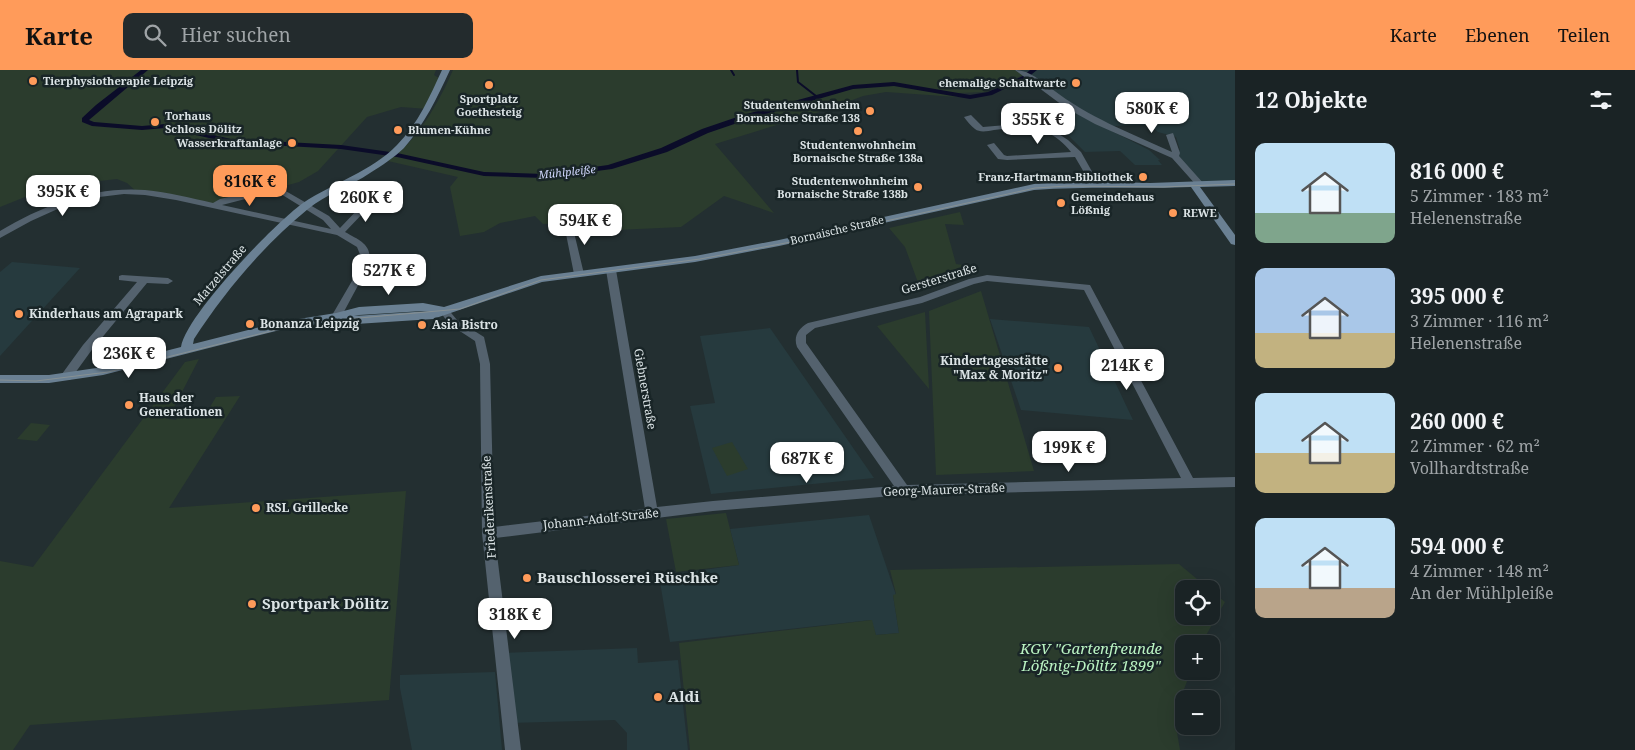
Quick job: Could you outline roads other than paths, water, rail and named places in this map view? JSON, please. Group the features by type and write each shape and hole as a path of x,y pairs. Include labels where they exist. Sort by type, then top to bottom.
{"main road":[{"name":"Matzelstraße","path":"186,351 188,338 207,310 240,269 286,222 307,205 382,161 406,140 424,116 446,70"},
{"name":"Bornaische Straße","path":"0,379 27,380 66,377 103,371 280,326 336,317 356,320 425,316 459,307 541,279 695,259 779,243 1019,190 1057,185 1235,183"},
{"path":"1192,184 1235,242"}],"street":[{"path":"1021,71 1069,106 1098,122 1175,156"},
{"path":"1012,107 1033,120 1037,126"},
{"path":"968,117 978,128 983,129 1037,126 1057,133 1078,154 1095,184"},
{"path":"1170,136 1176,153 1175,156 1192,184"},
{"path":"991,145 1001,157 1078,154"},
{"path":"214,206 223,201 277,188 326,218 340,233 361,246 366,252 367,259 363,270 336,317"},
{"path":"0,236 25,220 60,205 91,196 138,192 340,233"},
{"path":"340,233 363,208 364,201"},
{"path":"568,224 579,274"},
{"name":"Giebnerstraße","path":"611,270 652,514"},
{"path":"122,278 168,281"},
{"name":"Gersterstraße","path":"904,490 801,344 801,333 812,325 922,300 972,281 988,278 1087,287 1190,484"},
{"path":"66,377 87,348 144,280"},
{"name":"Friederikenstraße","path":"444,310 453,322 480,340 485,364 488,533 513,750"},
{"name":"Georg-Maurer-Straße","path":"713,506 904,490 1235,482"},
{"name":"Johann-Adolf-Straße","path":"488,533 713,506"}],"waterway":[{"name":"Mühlpleiße","path":"145,70 99,106 85,120 92,124 142,128 165,126 231,141 341,147 397,155 484,174 513,176 544,176 609,167 664,150 705,131 746,117 853,87 894,84 970,97 990,94 1025,77 1034,70"},
{"path":"731,70 734,75"},
{"path":"797,70 798,82 816,96"}],"tram line":[{"path":"0,380 36,381 108,372 303,323 460,309 541,280 700,259 791,242 1035,188 1067,186 1163,187 1235,184"}],"place":[{"name":"Tierphysiotherapie Leipzig","path":"33,81"},
{"name":"ehemalige Schaltwarte","path":"1076,83"},
{"name":"Sportplatz Goethesteig","path":"489,85"},
{"name":"Studentenwohnheim Bornaische Straße 138","path":"870,111"},
{"name":"Torhaus Schloss Dölitz","path":"155,122"},
{"name":"Blumen-Kühne","path":"398,130"},
{"name":"Studentenwohnheim Bornaische Straße 138a","path":"858,131"},
{"name":"Wasserkraftanlage","path":"292,143"},
{"name":"Franz-Hartmann-Bibliothek","path":"1143,177"},
{"name":"Studentenwohnheim Bornaische Straße 138b","path":"918,187"},
{"name":"Gemeindehaus Lößnig","path":"1061,203"},
{"name":"REWE","path":"1173,213"},
{"name":"Kinderhaus am Agrapark","path":"19,314"},
{"name":"Bonanza Leipzig","path":"250,324"},
{"name":"Asia Bistro","path":"422,325"},
{"name":"Kindertagesstätte \"Max & Moritz\"","path":"1058,368"},
{"name":"Haus der Generationen","path":"129,405"},
{"name":"RSL Grillecke","path":"256,508"},
{"name":"Bauschlosserei Rüschke","path":"527,578"},
{"name":"Sportpark Dölitz","path":"252,604"},
{"name":"Aldi","path":"658,697"}],"park label":[{"name":"KGV \"Gartenfreunde Lößnig-Dölitz 1899\"","path":"1091,658"}]}
